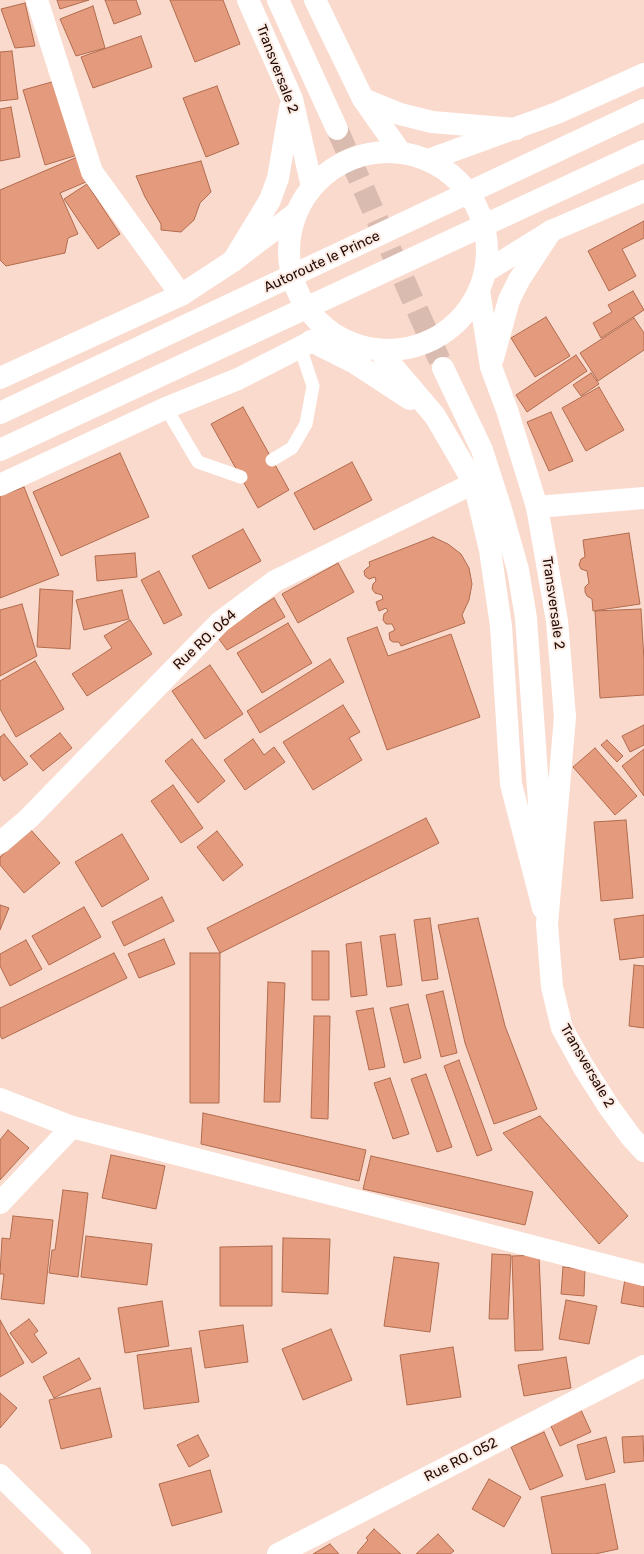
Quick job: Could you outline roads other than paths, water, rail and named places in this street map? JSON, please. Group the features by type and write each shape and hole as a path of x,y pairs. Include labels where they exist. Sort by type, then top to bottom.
{"main road":[{"path":"38,0 92,172 181,295"},
{"name":"Transversale 2","path":"248,0 292,99 312,187"},
{"path":"278,0 337,129"},
{"path":"315,0 363,99 401,153"},
{"path":"644,74 557,113 428,160 401,153 368,154 337,166 312,187 296,213 288,245 292,278 306,308 330,332 360,346 378,350 409,348 438,336 462,317 482,281 551,231 644,191"},
{"path":"234,261 270,200 278,178 292,99"},
{"path":"363,99 400,114 432,122 516,129"},
{"name":"Autoroute le Prince","path":"0,414 643,111"},
{"path":"0,450 644,151"},
{"name":"Transversale 2","path":"428,160 456,179 476,206 487,238 482,281 491,367 507,410 537,507 557,621 565,717 547,924 552,987 562,1028 583,1066 609,1107 631,1137 644,1151"},
{"path":"0,378 181,295 234,261 296,213"},
{"path":"491,367 509,300 519,280 551,231"},
{"path":"0,485 166,408 238,378 330,332"},
{"path":"306,344 355,363 435,416"},
{"name":"Transversale 2","path":"378,350 435,416 474,483 490,550 501,626 511,784 547,924"},
{"path":"443,368 482,450 518,570 526,618 547,924"},
{"name":"Rue RO. 064","path":"0,844 28,819 220,622 275,582 474,483"},
{"path":"537,507 644,498"},
{"path":"0,1099 72,1127 644,1276"},
{"path":"0,1203 72,1127"},
{"name":"Rue RO. 052","path":"278,1554 644,1366"},
{"path":"0,1476 80,1554"}],"lane":[{"path":"272,460 292,448 306,424 313,386 306,344"},
{"path":"166,408 198,462 241,477"}],"tunnel":[{"path":"337,129 443,368"}]}
